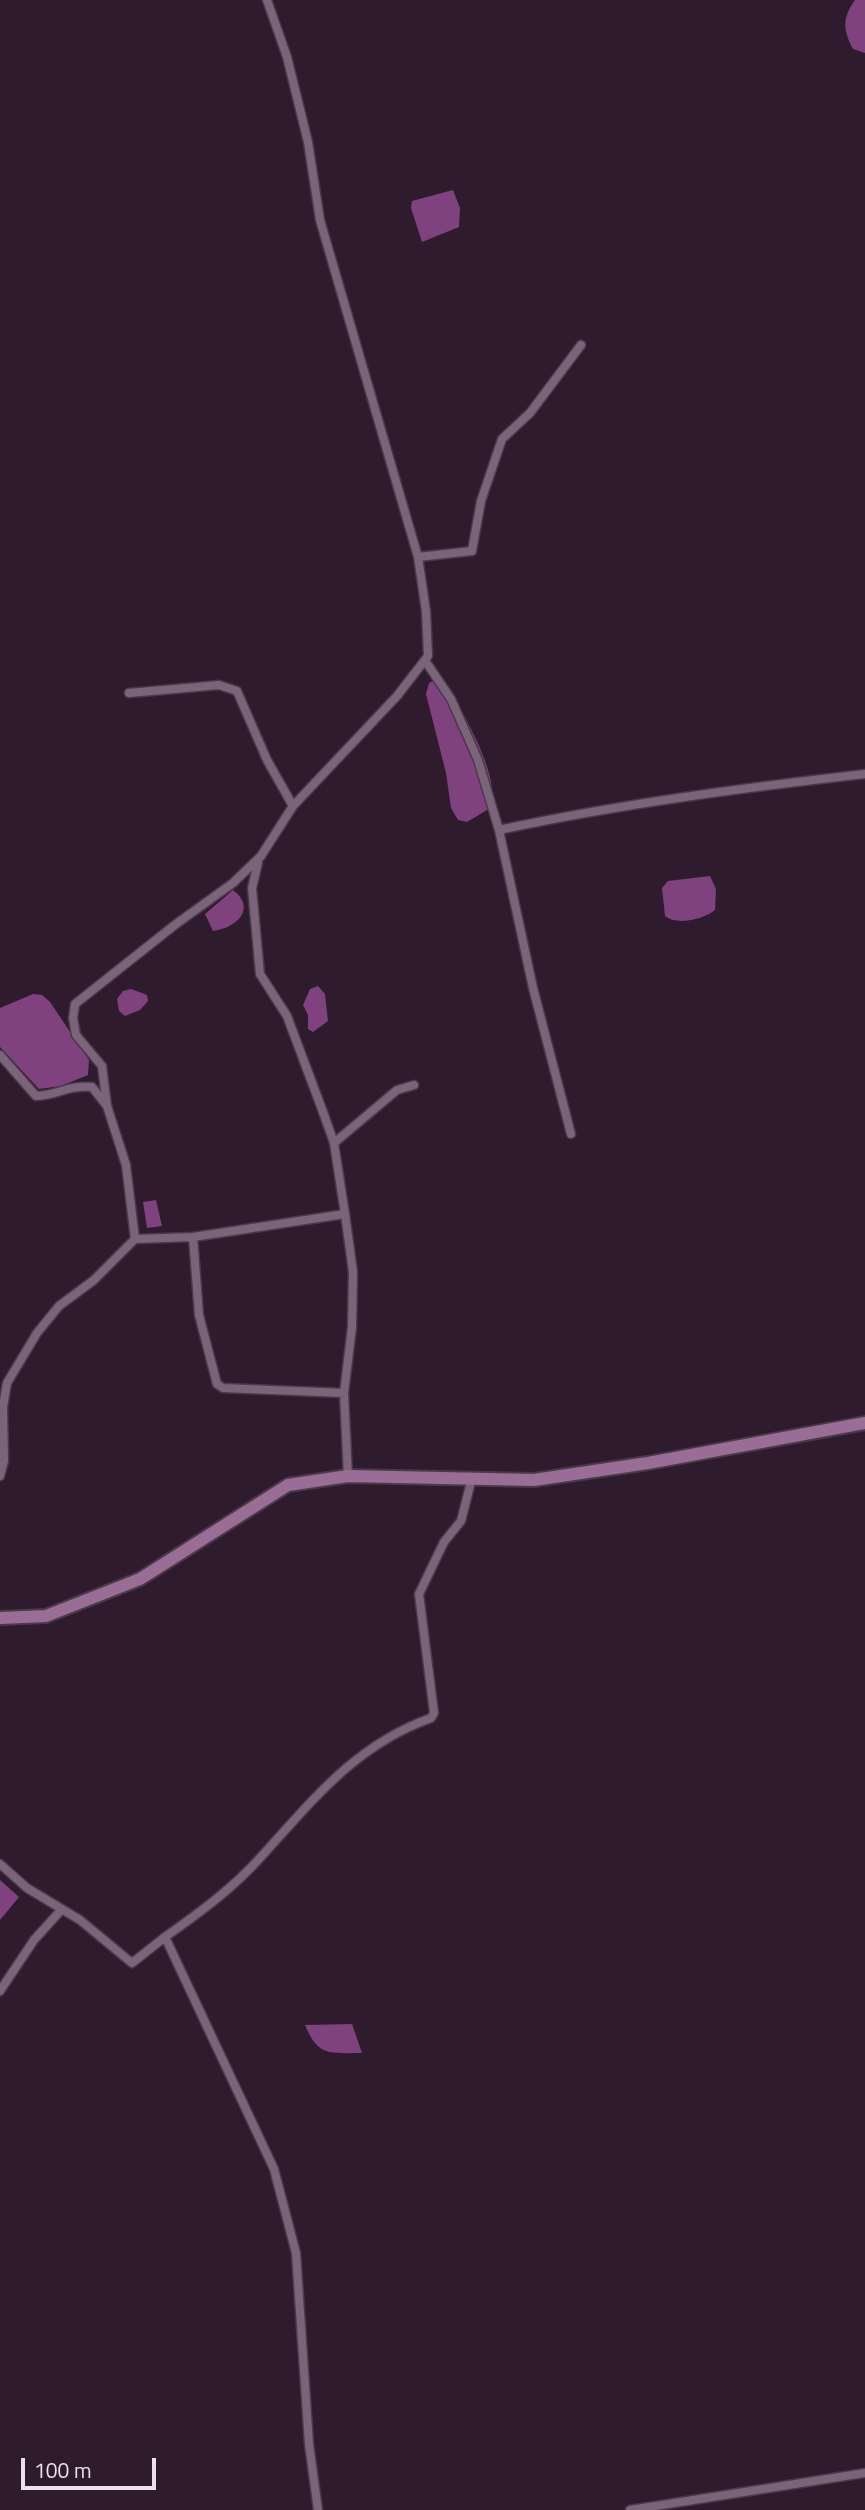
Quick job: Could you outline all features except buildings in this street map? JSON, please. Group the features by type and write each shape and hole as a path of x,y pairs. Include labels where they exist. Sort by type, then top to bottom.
{"street":[{"path":"135,1239 127,1165 107,1106 102,1066 76,1035 73,1018 75,1004 176,924 233,883 261,856 293,806 426,662 429,639 418,557 320,220 307,142 287,57 267,0"},
{"path":"418,557 472,551 481,501 502,439 530,413 582,345"},
{"path":"426,662 451,699 478,760 499,830 533,988 571,1134"},
{"path":"129,693 219,685 233,688 237,691 267,760 293,806"},
{"path":"499,830 581,812 756,786 865,774"},
{"path":"261,856 252,888 260,975 286,1016 334,1143 345,1214 353,1272 352,1327 344,1393 348,1476"},
{"path":"0,1055 36,1096 50,1096 73,1086 92,1087 107,1106"},
{"path":"334,1143 397,1090 414,1085"},
{"path":"0,1476 4,1461 3,1408 7,1382 37,1333 60,1306 94,1280 135,1239 193,1237 345,1214"},
{"path":"193,1237 199,1315 217,1384 223,1388 344,1393"},
{"path":"0,1618 46,1616 140,1579 288,1485 348,1476 534,1480 648,1464 865,1423"},
{"path":"0,1864 27,1888 62,1909 132,1963 216,1901 259,1859 295,1816 361,1754 431,1718 435,1713 419,1594 444,1542 461,1521 472,1478"},
{"path":"0,1991 34,1940 62,1909"},
{"path":"165,1937 274,2169 296,2253 301,2346 317,2510"},
{"path":"630,2510 865,2473"}],"shaded area":[{"path":"855,0 865,0 865,53 853,49 847,36 846,18"},
{"path":"453,190 460,208 459,227 422,242 411,208 412,201"},
{"path":"437,679 444,680 460,708 485,759 490,776 492,807 467,822 458,820 451,808 446,773 426,694 429,683"},
{"path":"710,876 716,889 715,910 683,921 665,916 662,888 668,881"},
{"path":"233,890 240,897 244,910 230,926 213,931 205,914"},
{"path":"318,986 325,994 328,1021 313,1032 308,1029 308,1015 303,1005 310,989"},
{"path":"131,989 147,995 148,1001 140,1010 125,1016 119,1011 117,999 123,991"},
{"path":"33,994 42,995 50,1002 89,1060 88,1075 61,1086 39,1089 0,1047 0,1008"},
{"path":"156,1200 162,1226 147,1228 143,1202"},
{"path":"0,1880 19,1897 0,1920"},
{"path":"352,2024 362,2053 326,2051 315,2043 305,2025"}]}
